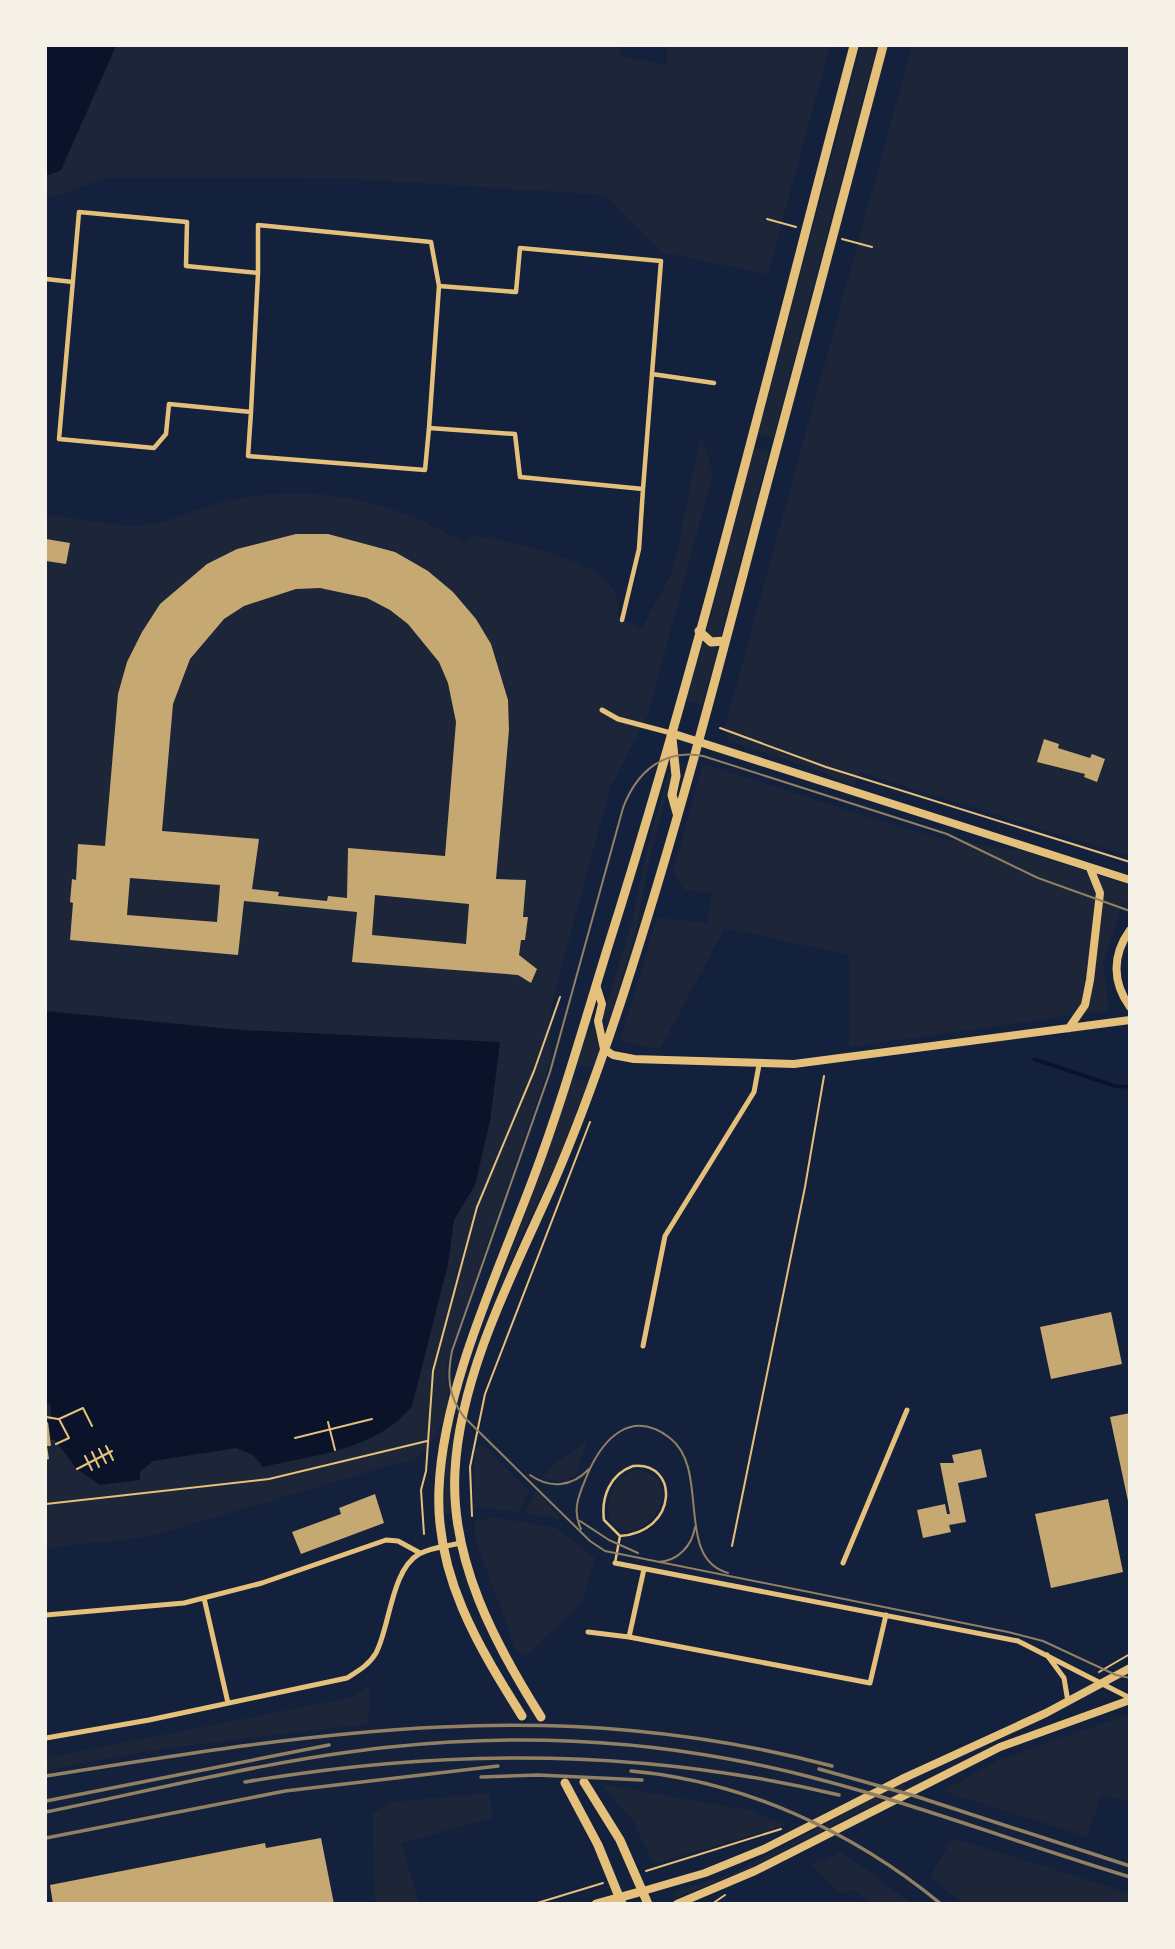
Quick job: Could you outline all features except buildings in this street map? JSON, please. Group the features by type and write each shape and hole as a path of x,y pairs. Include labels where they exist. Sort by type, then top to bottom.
{"main road":[{"path":"522,1716 466,1619 443,1546 439,1515 440,1475 454,1401 505,1250 551,1128 671,733 855,46"},
{"path":"541,1717 492,1632 461,1543 455,1502 455,1469 471,1392 506,1288 557,1173 604,1049 678,815 883,46"},
{"path":"699,631 711,642 725,641"},
{"path":"671,733 1129,880"},
{"path":"671,733 676,776 672,795 678,815"},
{"path":"1069,1028 1085,1005 1090,980 1100,893 1090,868"},
{"path":"1129,930 1120,947 1116,968 1120,990 1129,1007"},
{"path":"596,985 601,1004 598,1021 604,1049 614,1055 634,1059 759,1065 830,1061 1129,1020"},
{"path":"596,1903 621,1900 757,1853 902,1779 1068,1702 1129,1668"},
{"path":"677,1903 755,1871 1000,1746 1129,1699"},
{"path":"584,1782 620,1840 648,1903"},
{"path":"565,1783 621,1900"}],"street":[{"path":"251,412 169,404 166,434 155,448 59,439 79,212 187,222 186,266 258,273"},
{"path":"258,225 431,242 439,286 425,470 248,456 258,225"},
{"path":"439,286 516,292 520,248 661,261 639,549 622,620"},
{"path":"46,279 73,282"},
{"path":"652,374 714,383"},
{"path":"429,428 515,434 520,477 643,489"},
{"path":"602,710 618,719 671,733"},
{"path":"643,1346 665,1236 754,1092 759,1065"},
{"path":"843,1563 907,1410"},
{"path":"46,1615 131,1609 204,1598 262,1583 386,1540 398,1541 420,1553"},
{"path":"46,1738 347,1678 362,1669 377,1652 402,1574 420,1553 461,1543"},
{"path":"615,1563 1018,1641 1129,1699"},
{"path":"629,1637 644,1569"},
{"path":"204,1598 228,1703"},
{"path":"588,1632 629,1637 870,1683 886,1615"},
{"path":"1045,1653 1064,1678 1068,1702"}],"lane":[{"path":"646,1467 657,1474 665,1486 663,1511 647,1529 620,1536 604,1518 608,1488 622,1470 646,1467"},
{"path":"615,1563 620,1536"}],"path":[{"path":"767,219 806,230"},
{"path":"832,237 872,247"},
{"path":"720,728 826,767 1129,862"},
{"path":"424,1534 421,1490 433,1371 477,1207 534,1071 559,997"},
{"path":"732,1546 805,1187 824,1076"},
{"path":"472,1516 470,1467 485,1394 593,1114"},
{"path":"46,1418 59,1419 83,1408 92,1426"},
{"path":"56,1444 69,1438 59,1419"},
{"path":"295,1438 372,1419"},
{"path":"328,1422 335,1450"},
{"path":"46,1504 269,1479 428,1440"},
{"path":"106,1446 113,1460"},
{"path":"99,1449 106,1463"},
{"path":"92,1452 99,1467"},
{"path":"76,1469 111,1452"},
{"path":"85,1456 92,1470"},
{"path":"636,1874 656,1869"},
{"path":"534,1903 613,1880"}],"shaded area":[{"path":"46,46 620,46 620,56 667,65 667,46 830,46 768,274 661,252 605,195 359,179 213,177 104,178 61,195 46,196"},
{"path":"46,46 116,46 61,170 49,175 46,174"},
{"path":"861,46 877,46 773,439 758,434"},
{"path":"912,46 1129,46 1129,856 860,772 855,786 814,769 729,741 724,730"},
{"path":"701,434 713,473 648,715 610,788 551,1006 550,1063 449,1355 447,1406 434,1438 419,1457 148,1537 46,1548 46,514 134,526 165,521 219,503 252,497 316,494 347,498 407,515 466,544 472,535 571,560 605,579 614,591 619,618 641,629 673,571"},
{"path":"754,448 769,452 702,705 686,700"},
{"path":"703,764 932,837 1021,851 1129,884 1129,903 1123,902 1103,962 1109,1010 849,1047 849,955 725,928 660,1049 620,1041 657,918 707,923 712,893 684,890 673,872"},
{"path":"669,770 671,777 650,856 635,936 608,1023 603,1018 604,1013 633,918 646,853"},
{"path":"46,1011 241,1030 500,1042 490,1121 475,1185 454,1220 448,1264 412,1406 398,1421 363,1441 303,1459 263,1467 253,1455 236,1448 153,1461 140,1472 140,1480 100,1485 77,1469 55,1440 51,1440 48,1420 52,1420 50,1404 46,1402"},
{"path":"593,1028 601,1046 594,1067 577,1066 587,1033"},
{"path":"573,1079 589,1080 559,1157 516,1248 487,1319"},
{"path":"458,1411 450,1468 451,1513 444,1514 446,1462"},
{"path":"587,1441 576,1475 562,1481 543,1478 551,1467"},
{"path":"481,1444 529,1491 519,1512 474,1507 475,1450"},
{"path":"638,1469 657,1478 664,1495 661,1504 643,1526 635,1530 618,1528 609,1521 608,1501 618,1478"},
{"path":"536,1491 561,1518 560,1519 525,1513"},
{"path":"494,1517 556,1528 595,1558 583,1601 527,1655 516,1650 475,1539 475,1521"},
{"path":"370,1686 368,1724 166,1748 46,1770 46,1758 349,1698"},
{"path":"1129,1714 1129,1802 1102,1793 1087,1837 943,1791 999,1760"},
{"path":"903,1783 906,1788 749,1869 674,1898 672,1893 735,1872"},
{"path":"600,1784 748,1810 786,1825 653,1864 634,1822"},
{"path":"489,1793 493,1818 401,1843 419,1903 379,1903 374,1898 373,1813 389,1802"},
{"path":"953,1838 1129,1893 1129,1903 961,1903 930,1876"},
{"path":"841,1852 912,1903 869,1903 854,1890 840,1893 812,1865"}],"waterway":[{"path":"1034,1059 1115,1086 1130,1087"}],"tram line":[{"path":"1130,911 1038,878 947,834 703,756 675,756 653,766 635,784 623,808 550,1072 452,1351 449,1377 452,1393 464,1417 590,1541 605,1551 1008,1632 1043,1641 1116,1675 1130,1678"},
{"path":"581,1529 577,1515 578,1501 588,1473 602,1449 610,1439 631,1427 656,1429 670,1438 682,1452 689,1470 702,1550 712,1564 728,1573"},
{"path":"530,1475 545,1483 561,1484 575,1480 589,1469"},
{"path":"580,1521 609,1540 638,1553"},
{"path":"658,1562 672,1559 683,1551 691,1540 695,1527"}],"railway":[{"path":"46,1776 343,1734 439,1727 535,1725 632,1731 731,1744 832,1766"},
{"path":"46,1812 260,1767 347,1752 475,1741 602,1743 729,1759 831,1782 1130,1877"},
{"path":"46,1801 329,1745"},
{"path":"245,1782 394,1763 543,1758 691,1768 839,1795"},
{"path":"46,1838 285,1791 498,1766"},
{"path":"819,1769 915,1796 1130,1866"},
{"path":"631,1771 715,1786 796,1814 872,1854 941,1904"},
{"path":"481,1777 538,1775 642,1780"}]}
